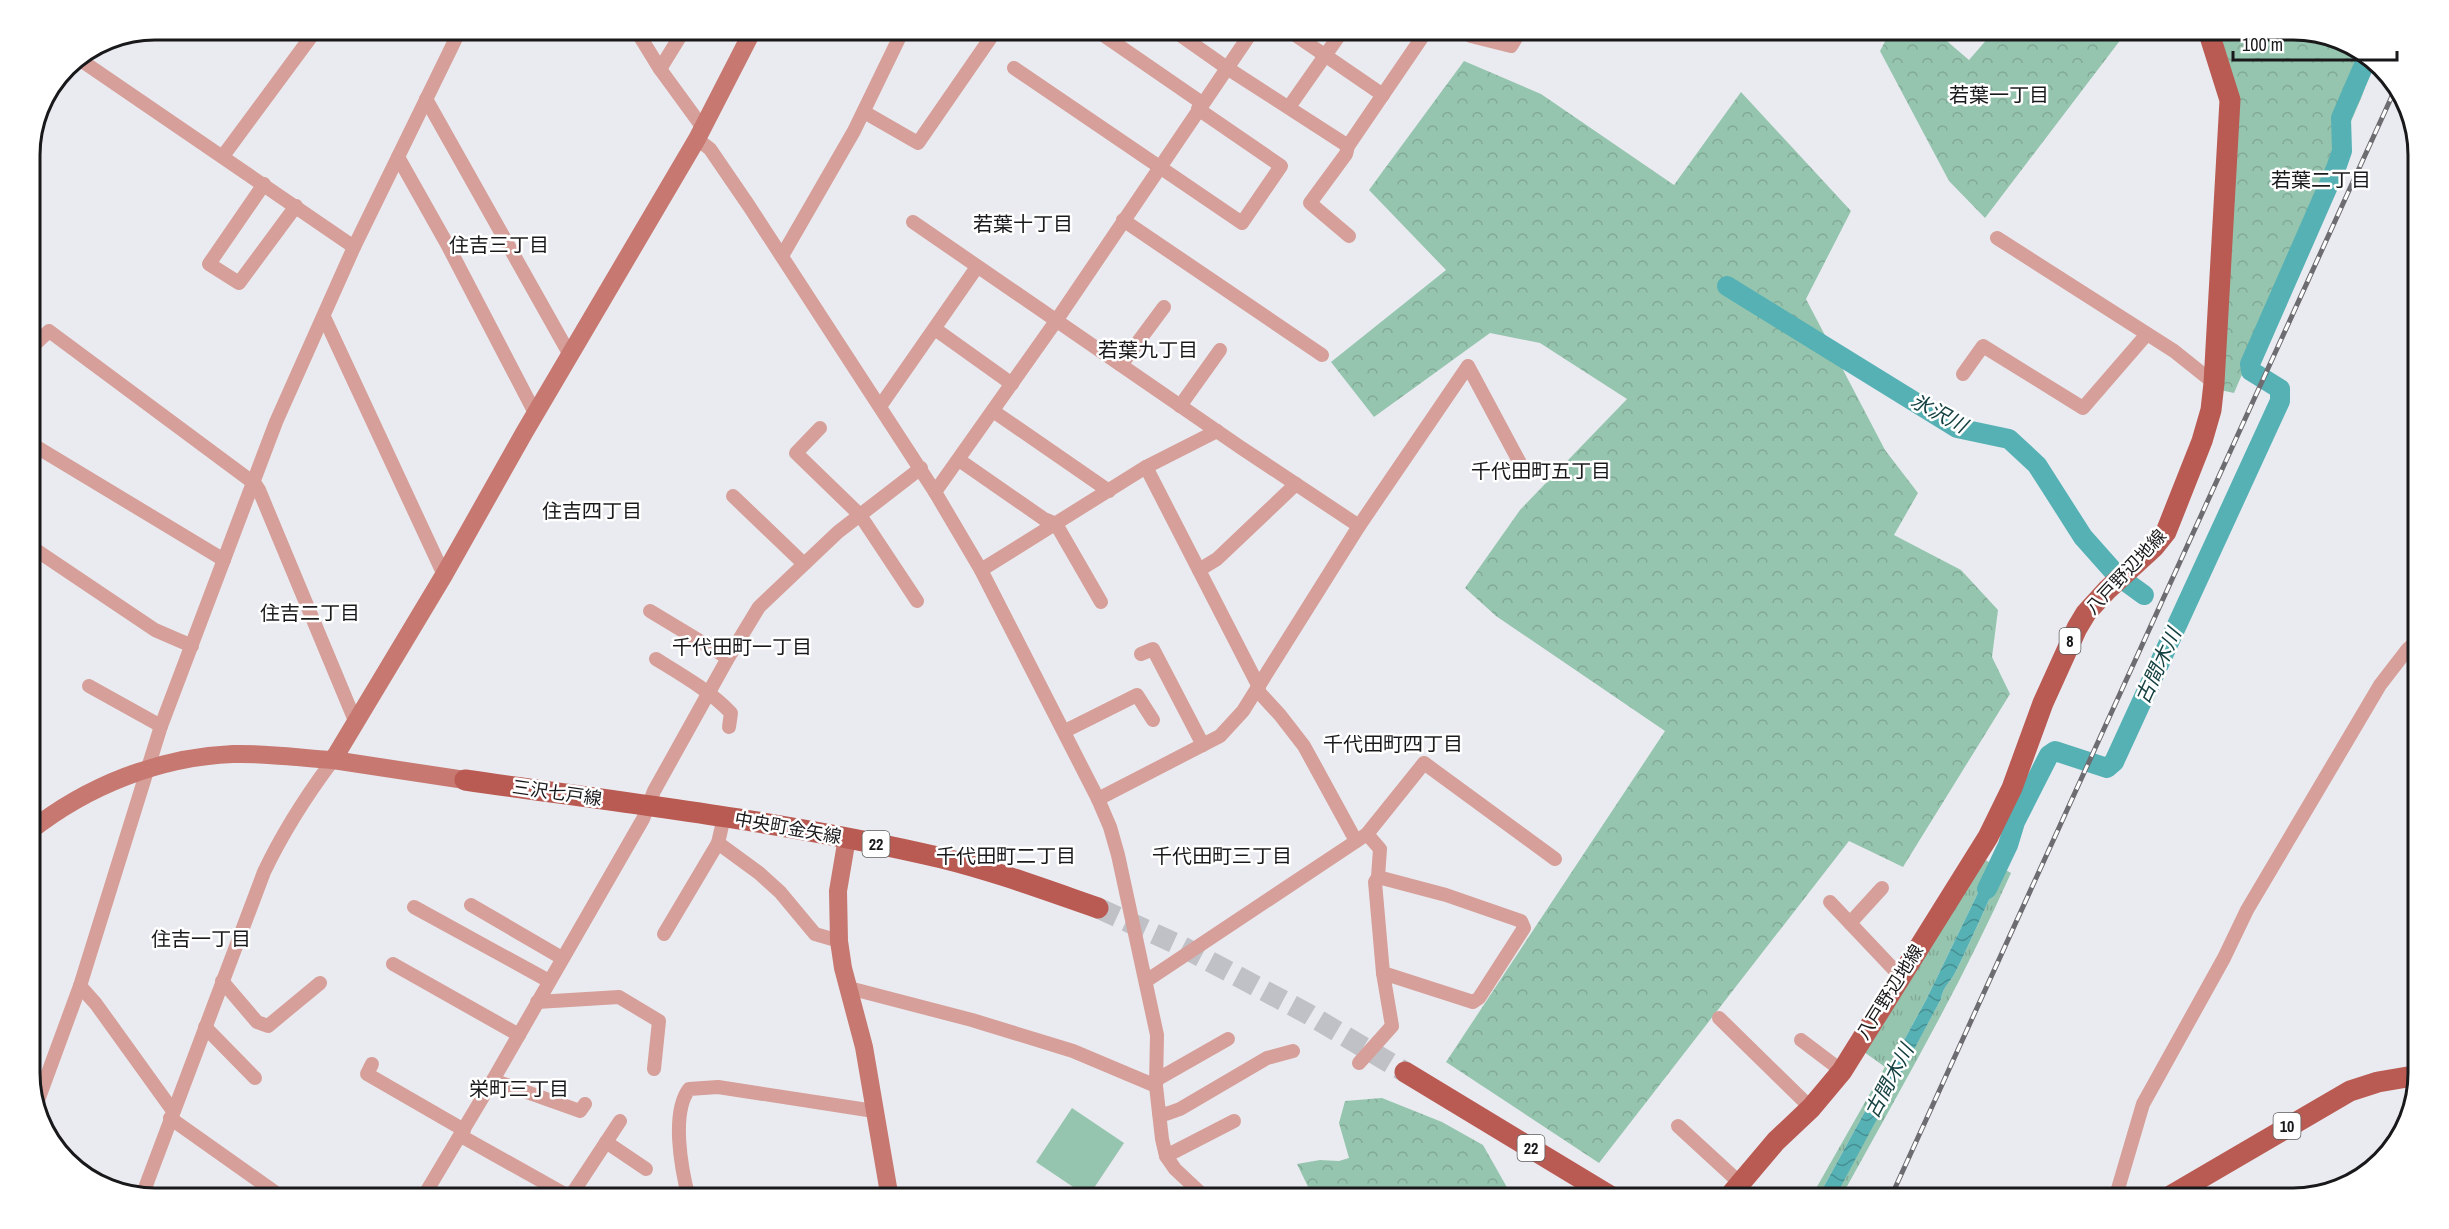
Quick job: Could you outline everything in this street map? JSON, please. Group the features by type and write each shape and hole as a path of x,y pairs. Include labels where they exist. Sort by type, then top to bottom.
{"main road":[{"name":"八戸野辺地線","path":"1736,1188 1787,1129 1811,1108 1842,1071 1988,837 2013,788 2043,703 2086,613 2107,590 2154,547 2166,532 2202,441 2211,410 2214,383 2230,100 2211,40"},
{"name":"三沢七戸線","path":"465,780 649,806"},
{"name":"中央町金矢線","path":"649,806 847,838 944,859 1020,881 1098,908"},
{"name":"22","path":"1405,1072 1597,1188"},
{"name":"10","path":"2184,1188 2350,1091 2378,1082 2408,1077"}],"street":[{"path":"935,492 1056,321 1246,40"},
{"path":"1303,40 1383,95"},
{"path":"1289,107 1335,40"},
{"path":"1349,236 1310,203 1346,154 1348,146 1420,40"},
{"path":"1488,40 1511,46 1515,40"},
{"path":"223,156 308,41"},
{"path":"42,1089 80,986 161,726 255,483 276,422 354,247 455,41"},
{"path":"643,41 700,134 921,468 981,570 1098,799 1110,827 1118,855 1146,981 1156,1035 1156,1083 1166,1156 1175,1169 1195,1188"},
{"path":"660,69 677,41"},
{"path":"145,1188 222,981 276,847 309,792 333,760 356,723 444,575 535,413 700,134 748,41"},
{"path":"782,256 864,112 898,41"},
{"path":"864,112 918,143 989,41"},
{"path":"1014,68 1242,223 1281,166 1110,41"},
{"path":"1188,41 1348,146"},
{"path":"86,64 354,247"},
{"path":"426,99 570,355"},
{"path":"398,157 447,244 535,413"},
{"path":"264,184 209,264 239,283 296,206"},
{"path":"1124,220 1322,355"},
{"path":"914,222 1180,406 1359,525"},
{"path":"1997,238 2174,351 2214,383"},
{"path":"880,405 977,267"},
{"path":"1121,365 1164,307"},
{"path":"324,316 444,575"},
{"path":"935,329 1012,384"},
{"path":"41,339 49,331 255,483 356,723"},
{"path":"1963,374 1983,345 2083,408 2147,334"},
{"path":"1180,406 1220,350"},
{"path":"1098,799 1220,736 1229,727 1258,689 1359,525 1468,366 1521,465"},
{"path":"993,411 1109,491"},
{"path":"820,428 796,453 860,515 917,601"},
{"path":"981,570 1146,467 1217,431"},
{"path":"41,450 224,560"},
{"path":"959,460 1044,519 1056,524 1101,602"},
{"path":"1146,467 1258,689 1304,746 1361,838 1380,849 1375,882 1383,973 1392,1026 1359,1063"},
{"path":"429,1188 519,1035 649,806 654,791 728,658 759,607 838,532 921,468"},
{"path":"1199,570 1217,559 1296,484"},
{"path":"733,495 804,564"},
{"path":"41,553 155,630 192,646"},
{"path":"650,612 728,658"},
{"path":"1141,654 1153,649 1203,745"},
{"path":"2118,1188 2143,1104 2224,958 2247,910 2380,685 2408,649"},
{"path":"656,659 697,684 731,713 729,726"},
{"path":"89,686 161,726"},
{"path":"1065,731 1137,695 1153,720"},
{"path":"41,824 101,786 147,770 203,757 233,754 333,760 465,780"},
{"path":"1146,981 1361,838 1424,763 1555,859"},
{"path":"664,934 718,843 724,817"},
{"path":"847,838 838,891 839,941 864,1047 888,1188"},
{"path":"718,843 759,873 780,892 816,934 839,941"},
{"path":"1377,877 1446,896 1521,921 1524,928 1479,998 1473,1002 1383,973"},
{"path":"1850,923 1882,888"},
{"path":"1830,902 1900,976"},
{"path":"471,905 562,958"},
{"path":"414,907 549,981"},
{"path":"393,964 519,1035"},
{"path":"222,981 257,1022 268,1026 320,983"},
{"path":"80,986 96,1004 172,1114 269,1188"},
{"path":"849,988 972,1020 1073,1051 1156,1083"},
{"path":"537,1002 620,997 658,1021 659,1033 654,1069"},
{"path":"1719,1018 1811,1108"},
{"path":"205,1026 255,1078"},
{"path":"1156,1083 1228,1039"},
{"path":"1801,1040 1842,1071"},
{"path":"1159,1113 1166,1114 1180,1110 1267,1058 1293,1051"},
{"path":"372,1064 367,1074 555,1188"},
{"path":"493,1080 580,1111 585,1104"},
{"path":"687,1188 680,1135 682,1099 689,1089 718,1087 874,1111"},
{"path":"576,1188 620,1121"},
{"path":"1166,1156 1234,1121"},
{"path":"1678,1126 1730,1188"},
{"path":"606,1142 646,1169"}],"green space":[{"path":"1886,40 1946,40 1969,60 1986,40 2120,40 1985,218 1949,181 1880,51"},
{"path":"2217,40 2309,41 2344,52 2371,71 2362,96 2234,393 2220,390 2237,101"},
{"path":"1464,61 1541,94 1674,185 1741,92 1851,211 1806,299 1885,450 1918,493 1894,535 1961,570 1998,610 1992,657 2010,694 1903,867 1849,841 1599,1163 1446,1062 1665,731 1496,616 1465,588 1520,510 1627,399 1540,343 1490,333 1374,417 1331,362 1446,270 1369,190"},
{"path":"1984,859 1992,864 1926,1000 1823,1188 1816,1188 1885,1067 1864,1052"},
{"path":"2004,869 2011,873 1950,997 1846,1188 1839,1188 1941,999 1943,991 1956,971"},
{"path":"1382,1098 1442,1122 1483,1145 1507,1188 1309,1188 1297,1164 1320,1160 1339,1161 1349,1158 1339,1123 1345,1101"},
{"path":"1072,1108 1124,1143 1094,1188 1075,1188 1036,1162"}],"water":[{"path":"1992,864 2004,869 1954,975 1943,991 1941,999 1840,1188 1823,1188 1926,1000"}],"waterway":[{"name":"古間木川","path":"1987,889 2008,845 2015,822 2049,755 2055,751 2107,768 2114,762 2280,401 2280,389 2251,371 2250,364 2336,168 2342,151 2341,118 2364,65"},
{"name":"氷沢川","path":"1727,286 1957,428 2009,439 2037,465 2083,537 2115,573"},
{"name":"氷沢川","path":"2122,579 2144,595"}],"tunnel":[{"path":"1098,908 1181,946 1308,1014 1405,1072"}],"railway":[{"path":"1895,1188 2392,96"}],"district":[{"name":"若葉一丁目","path":"1999,95"},
{"name":"若葉二丁目","path":"2321,180"},
{"name":"若葉十丁目","path":"1023,224"},
{"name":"住吉三丁目","path":"499,245"},
{"name":"若葉九丁目","path":"1148,350"},
{"name":"千代田町五丁目","path":"1541,471"},
{"name":"住吉四丁目","path":"592,511"},
{"name":"住吉二丁目","path":"310,613"},
{"name":"千代田町一丁目","path":"742,647"},
{"name":"千代田町四丁目","path":"1393,744"},
{"name":"千代田町二丁目","path":"1006,856"},
{"name":"千代田町三丁目","path":"1222,856"},
{"name":"住吉一丁目","path":"201,939"},
{"name":"栄町三丁目","path":"519,1089"}]}
